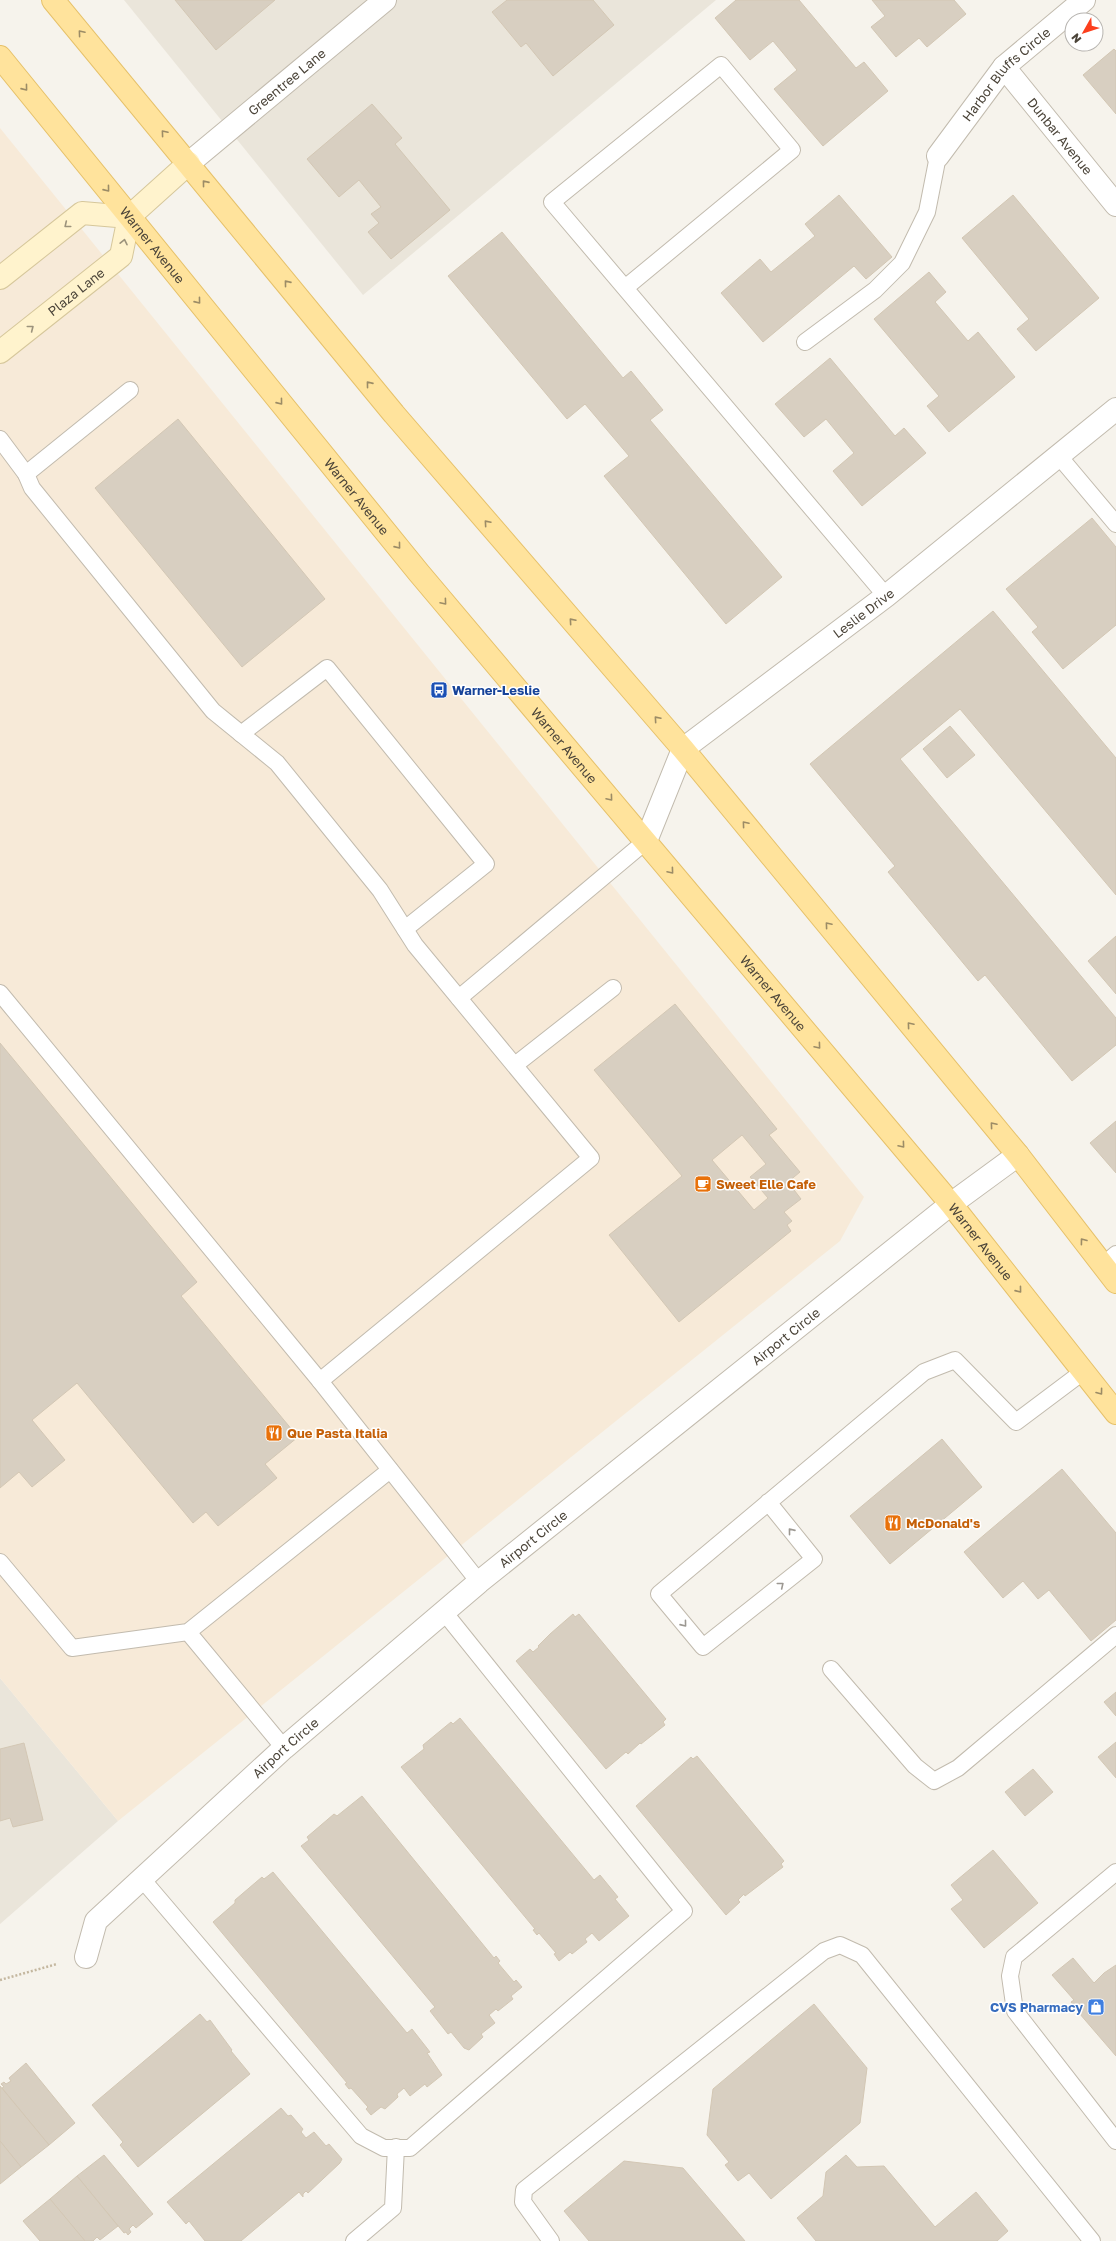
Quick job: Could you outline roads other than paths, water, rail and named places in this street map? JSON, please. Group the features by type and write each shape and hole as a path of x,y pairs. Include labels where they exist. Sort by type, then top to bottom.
{"main road":[{"path":"53,0 189,163 394,414 683,749 1018,1155 1109,1260 1116,1282"},
{"name":"Warner Avenue","path":"0,57 419,573 951,1204 1116,1413"}],"street":[{"name":"Greentree Lane","path":"189,163 385,0"},
{"name":"Harbor Bluffs Circle","path":"938,156 1004,67 1084,0"},
{"name":"Dunbar Avenue","path":"1004,67 1116,205"},
{"path":"0,278 82,213 129,217 189,163"},
{"name":"Plaza Lane","path":"0,352 121,256 129,217"},
{"name":"Leslie Drive","path":"683,749 886,596 1116,409"},
{"path":"646,841 683,749"},
{"name":"Airport Circle","path":"86,1957 96,1921 284,1748 479,1582 951,1204 1018,1155"}],"lane":[{"path":"625,288 792,150 721,64 552,202 886,596"},
{"path":"805,342 875,290 902,263 927,212 938,156"},
{"path":"26,474 130,390"},
{"path":"0,439 26,474 32,488 213,711 276,763 380,890 415,945 591,1158 320,1381"},
{"path":"1058,455 1116,524"},
{"path":"241,734 327,668 486,864 405,928"},
{"path":"459,998 646,841"},
{"path":"515,1066 613,988"},
{"path":"0,993 320,1381 479,1582"},
{"path":"768,1502 814,1559 703,1647 659,1594 768,1502 924,1372 956,1360 1016,1422 1084,1371"},
{"path":"0,1562 72,1648 188,1632 390,1470"},
{"path":"142,1879 361,2136 384,2148 410,2148 684,1911 444,1612"},
{"path":"188,1632 284,1748"},
{"path":"831,1669 915,1766 934,1781 958,1768 1116,1635"},
{"path":"1116,1872 1014,1957 1010,1976 1015,2011 1116,2141"},
{"path":"551,2241 534,2220 523,2202 524,2190 824,1951 840,1946 862,1955 1092,2241"},
{"path":"354,2241 393,2208 396,2147"}],"place":[{"name":"Warner-Leslie","path":"439,690"},
{"name":"Sweet Elle Cafe","path":"703,1184"},
{"name":"Que Pasta Italia","path":"274,1433"},
{"name":"McDonald's","path":"893,1523"},
{"name":"CVS Pharmacy","path":"1096,2007"}]}
